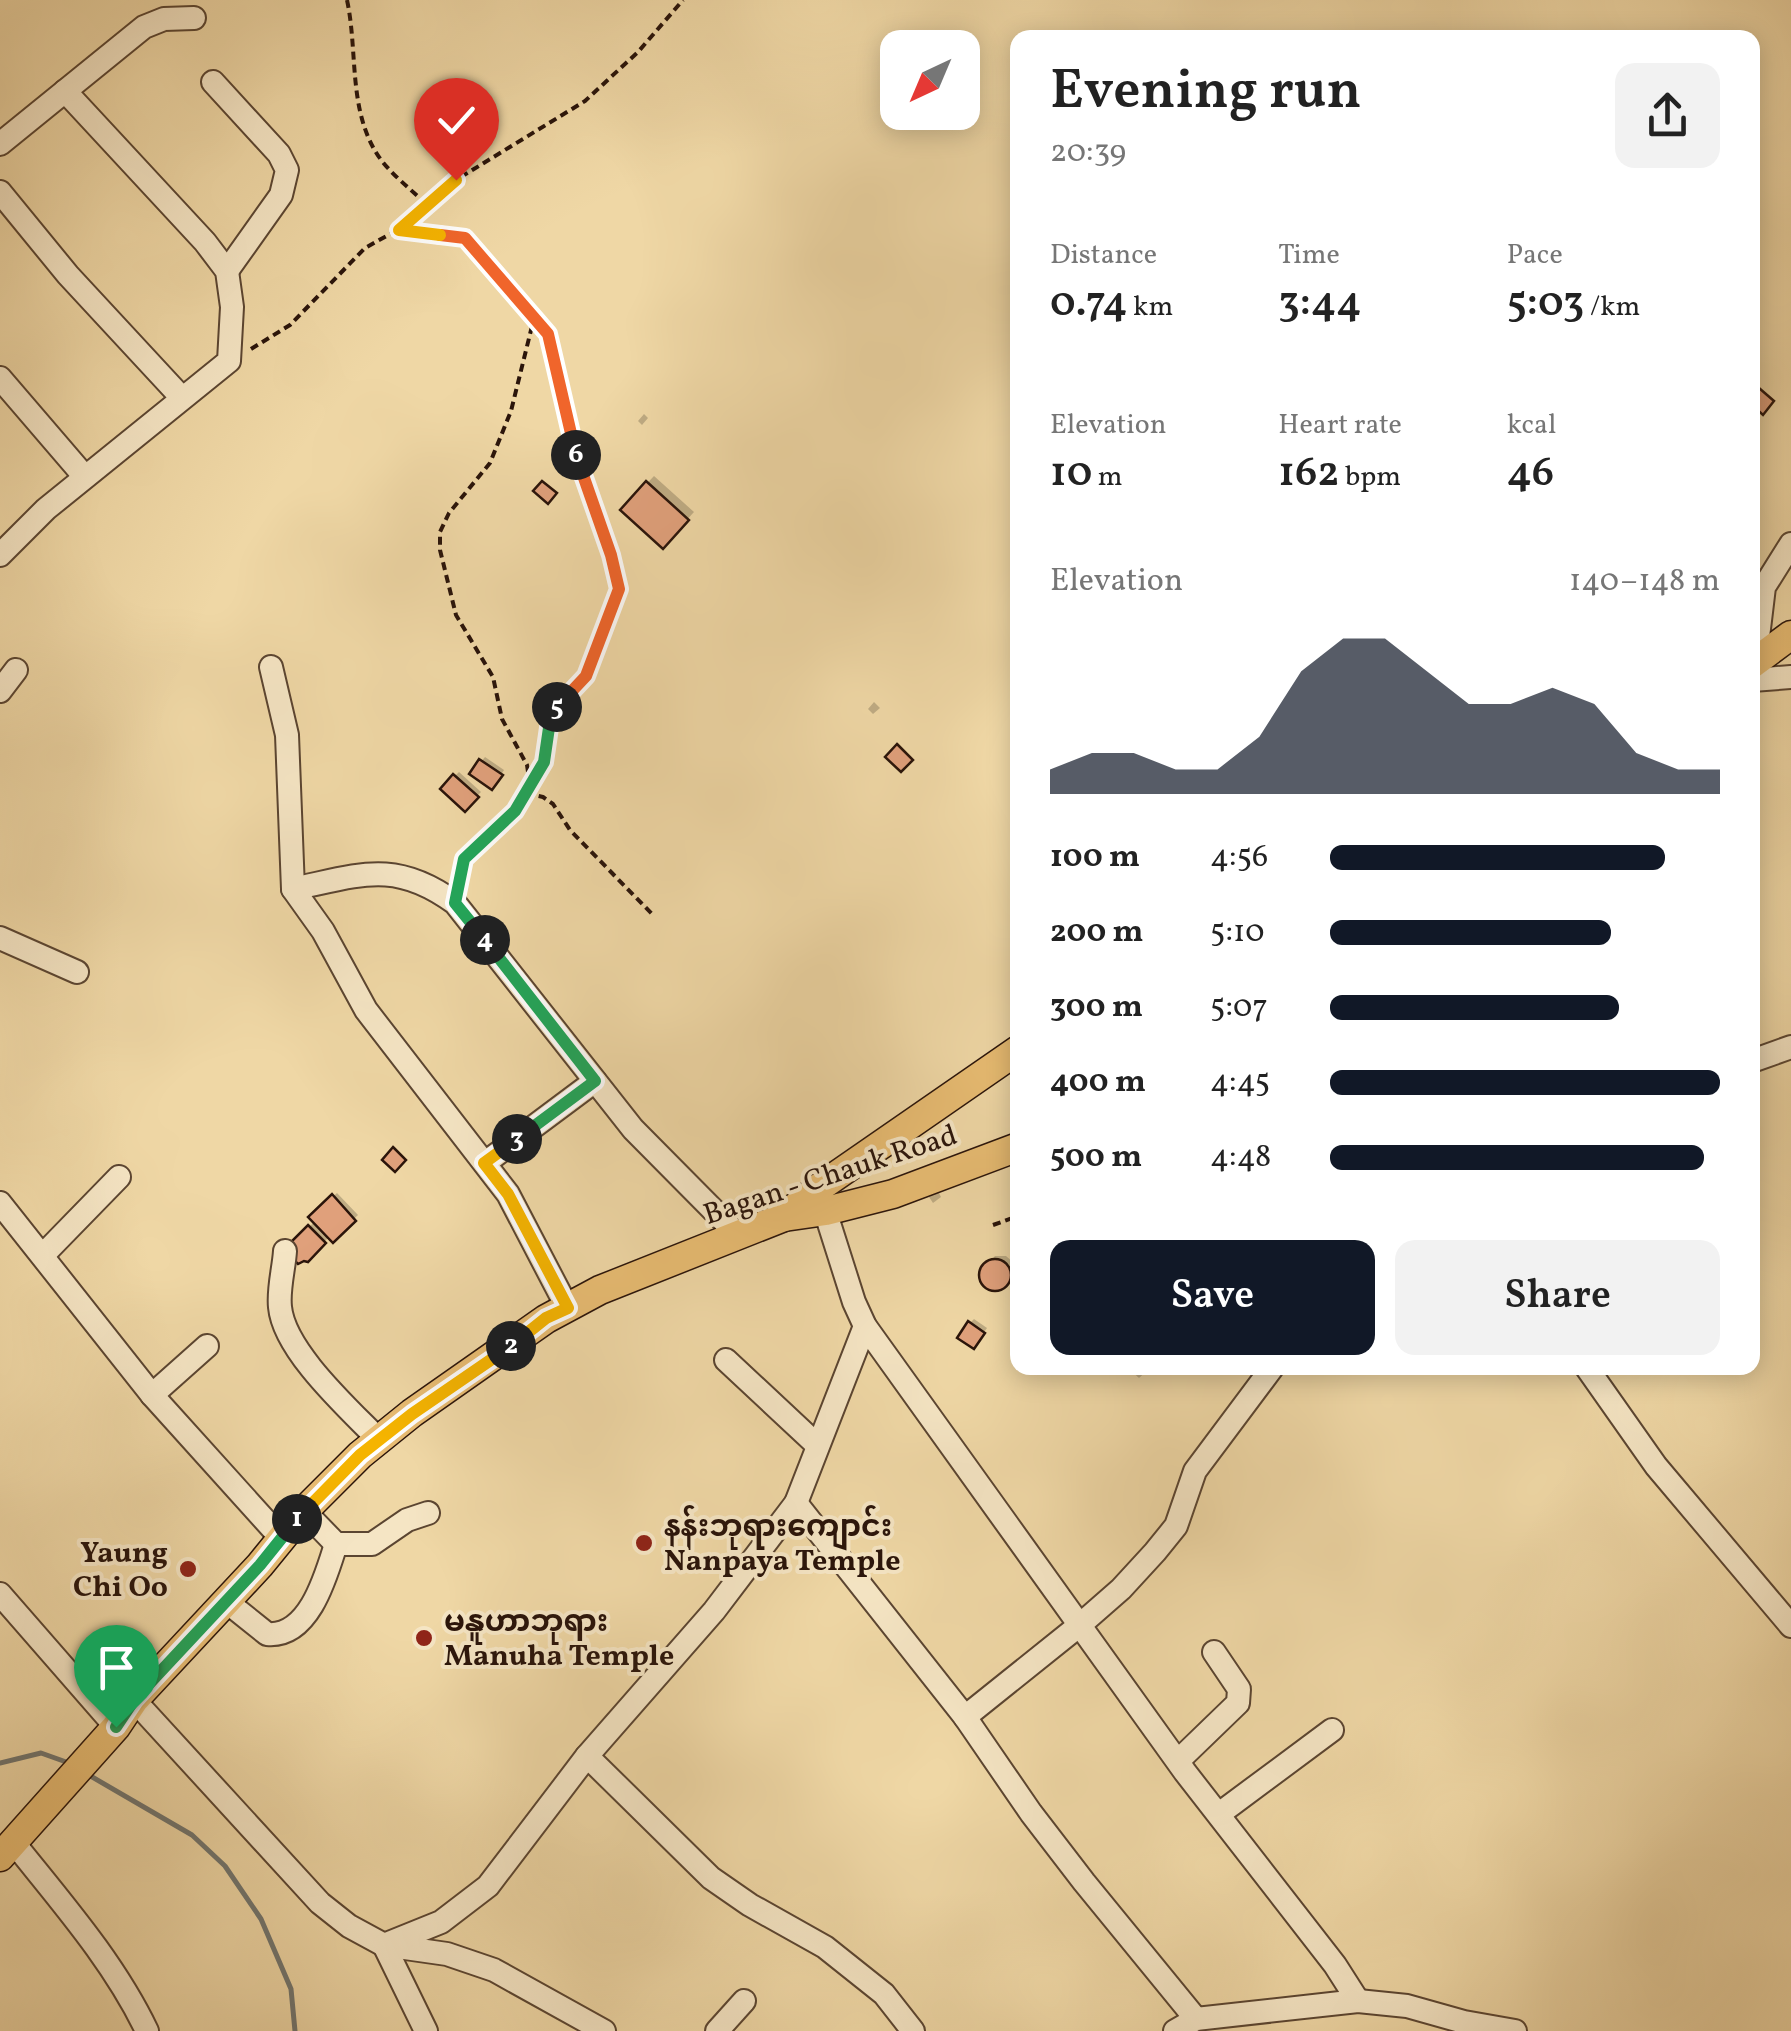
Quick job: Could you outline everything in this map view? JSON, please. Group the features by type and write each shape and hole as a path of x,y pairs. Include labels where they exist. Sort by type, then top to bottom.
{"main road":[{"path":"1760,663 1791,635"},
{"name":"Bagan - Chauk Road","path":"7,1850 116,1727 134,1700 304,1512 379,1440 546,1318 600,1290 822,1200 1010,1056"},
{"name":"Bagan - Chauk Road","path":"822,1200 893,1194 1010,1150"}],"street":[{"path":"2,140 144,26 164,19 194,18"},
{"path":"213,82 279,154 287,170 281,195 228,272"},
{"path":"0,555 46,509 230,362 232,307 228,272 65,91"},
{"path":"0,192 68,275 182,398"},
{"path":"0,378 86,477"},
{"path":"1760,591 1791,544"},
{"path":"271,667 287,735 294,889 366,1010 508,1194 568,1308"},
{"path":"0,691 16,670"},
{"path":"1760,670 1791,677"},
{"path":"294,889 373,872 410,877 431,885 455,903 633,1129 738,1235"},
{"path":"0,938 77,972"},
{"path":"1760,1058 1791,1047"},
{"path":"484,1163 595,1081"},
{"path":"43,1255 120,1177"},
{"path":"822,1200 854,1302 866,1326 1178,1760 1336,1965 1358,2001"},
{"path":"0,1204 152,1395 281,1538"},
{"path":"286,1251 280,1308 295,1343 312,1370 379,1440"},
{"path":"384,1945 440,1922 488,1886 587,1756 714,1611 796,1502 866,1326"},
{"path":"152,1395 207,1346"},
{"path":"726,1360 817,1444"},
{"path":"965,1718 1121,1590 1176,1526 1195,1471 1267,1375"},
{"path":"1593,1375 1656,1466 1791,1626"},
{"path":"796,1502 965,1718 1186,2025 1358,2001 1408,2006 1515,2031"},
{"path":"304,1512 336,1544 372,1544 407,1520 428,1514"},
{"path":"226,1602 266,1634 288,1631 308,1610 325,1580 336,1544"},
{"path":"0,1594 116,1727"},
{"path":"1178,1760 1238,1703 1239,1690 1214,1652"},
{"path":"134,1700 320,1902 349,1926 384,1945 447,1954 494,1970 604,2031"},
{"path":"1219,1814 1332,1730"},
{"path":"587,1756 711,1878 825,1947 884,1994 913,2031"},
{"path":"7,1850 81,1927 148,2031"},
{"path":"384,1945 426,2031"},
{"path":"717,2031 744,2002"}],"path":[{"path":"346,0 354,33 356,91 364,131 380,158 428,205"},
{"path":"230,362 290,325 365,248 399,230 456,180 585,100 638,52 682,0"},
{"path":"399,230 465,238 548,334 575,451 619,589 586,676 551,714 544,762 515,811 464,859 455,903"},
{"path":"530,786 528,765 502,719 493,677 456,615 440,550 440,532 449,513 490,463 511,410 534,318"},
{"path":"526,793 554,804 570,830 653,915"},
{"path":"993,1225 1010,1219"}],"building":[{"path":"1760,389 1774,401 1763,415 1760,412"},
{"path":"542,481 557,493 548,504 533,491"},
{"path":"646,481 689,520 663,549 620,510"},
{"path":"897,744 913,760 901,772 885,757"},
{"path":"479,759 503,775 492,790 469,774"},
{"path":"453,774 479,797 465,812 440,789"},
{"path":"393,1147 406,1160 395,1172 382,1160"},
{"path":"332,1194 356,1221 333,1243 308,1217"},
{"path":"308,1225 326,1243 308,1262 298,1264 289,1255 290,1243"},
{"path":"995,1259 1007,1263 1007,1287 995,1291 983,1287 979,1275 983,1263"},
{"path":"968,1321 985,1333 974,1349 957,1338"}],"waterway":[{"path":"0,1763 41,1753 69,1763"},
{"path":"87,1774 192,1835 225,1866 261,1919 291,1989 295,2031"}],"place":[{"name":"နန်းဘုရားကျောင်း Nanpaya Temple","path":"644,1543"},
{"name":"Yaung Chi Oo","path":"188,1569"},
{"name":"မနူဟာဘုရား Manuha Temple","path":"424,1638"}],"route":[{"path":"116,1727 134,1700 360,1455 546,1318 568,1308 508,1194 484,1163 595,1081 455,903 464,859 515,811 544,762 551,714 586,676 619,589 575,451 548,334 465,238 399,230 456,180"}]}
